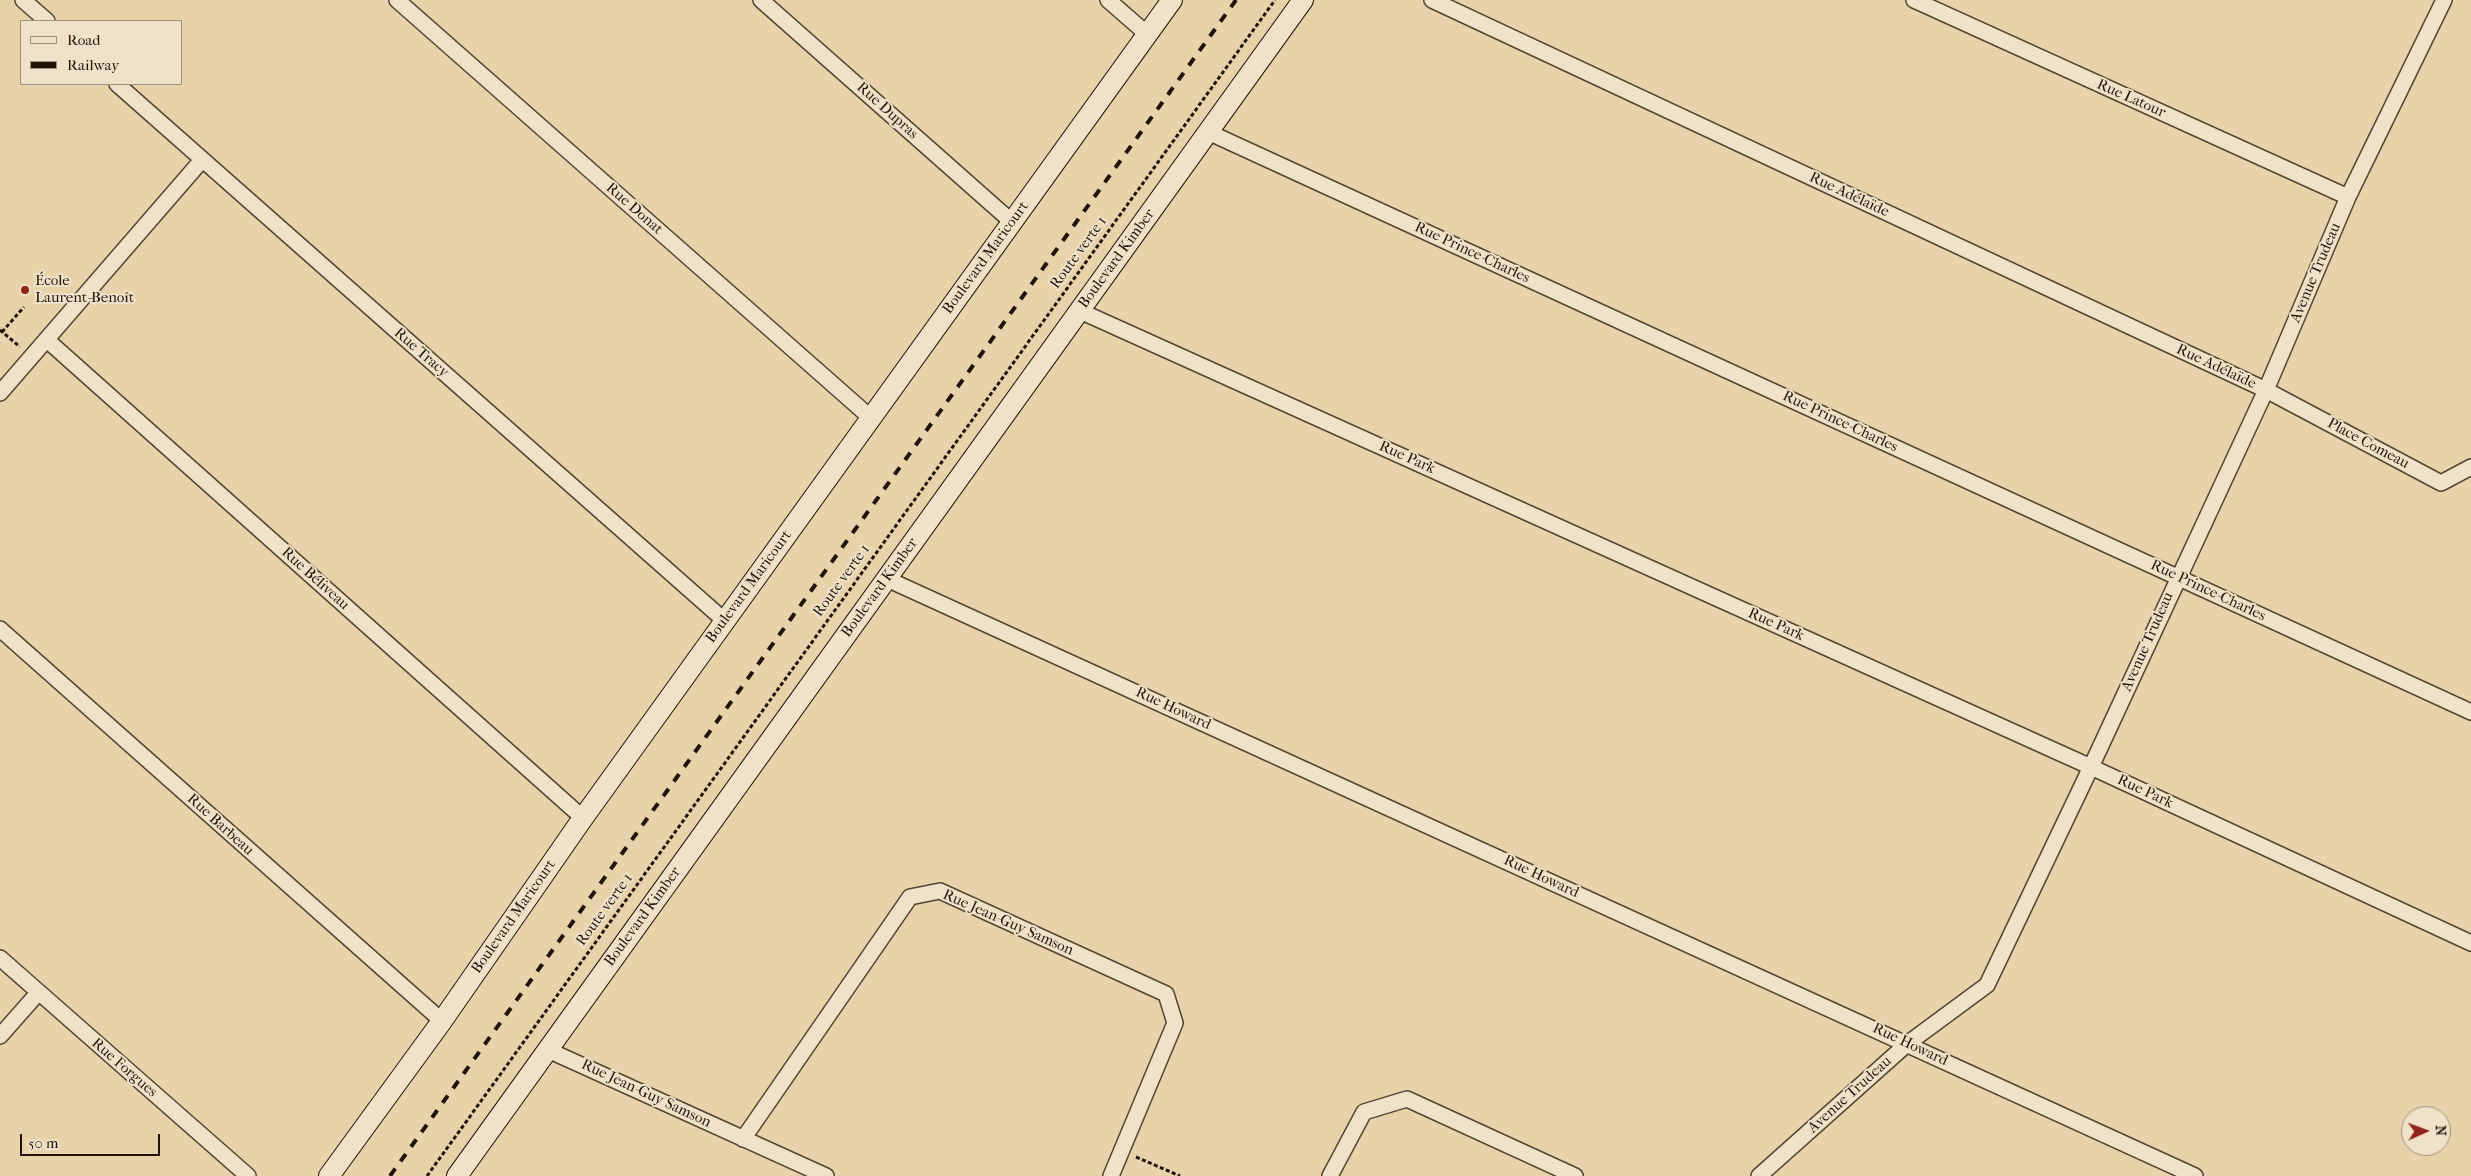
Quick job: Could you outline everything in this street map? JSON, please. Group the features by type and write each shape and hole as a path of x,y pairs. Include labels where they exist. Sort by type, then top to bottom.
{"street":[{"path":"23,0 46,20"},
{"name":"Rue Donat","path":"397,0 871,418"},
{"name":"Rue Dupras","path":"762,0 1012,222"},
{"path":"1108,0 1147,34"},
{"name":"Boulevard Maricourt","path":"329,1176 442,1021 583,818 1172,0"},
{"name":"Boulevard Kimber","path":"457,1176 1303,0"},
{"name":"Rue Adélaïde","path":"1432,0 2266,390"},
{"name":"Rue Latour","path":"1914,0 2348,197"},
{"name":"Avenue Trudeau","path":"1759,1176 1907,1044 1987,985 2091,767 2266,390 2348,197 2444,0"},
{"name":"Rue Tracy","path":"118,85 725,621"},
{"name":"Rue Prince-Charles","path":"1208,132 2471,712"},
{"path":"0,393 202,160"},
{"name":"Rue Park","path":"1080,310 2091,767 2471,943"},
{"name":"Rue Béliveau","path":"47,340 583,818"},
{"name":"Place Comeau","path":"2266,390 2441,483 2471,467"},
{"name":"Rue Howard","path":"887,578 2195,1176"},
{"name":"Rue Barbeau","path":"0,629 442,1021"},
{"name":"Rue Jean-Guy Samson","path":"743,1140 910,897 940,891 1166,994 1174,1023 1111,1176"},
{"name":"Rue Forgues","path":"0,958 248,1176"},
{"path":"0,1036 38,993"},
{"name":"Rue Jean-Guy Samson","path":"548,1050 826,1176"},
{"path":"1330,1176 1364,1112 1407,1100 1550,1171 1575,1176"}],"path":[{"name":"Route verte 1","path":"427,1176 1275,0"},
{"path":"24,307 1,331 32,357"},
{"path":"1122,1150 1180,1176"}],"railway":[{"path":"390,1176 1236,0"}],"place":[{"name":"École Laurent-Benoît","path":"25,290"}]}
